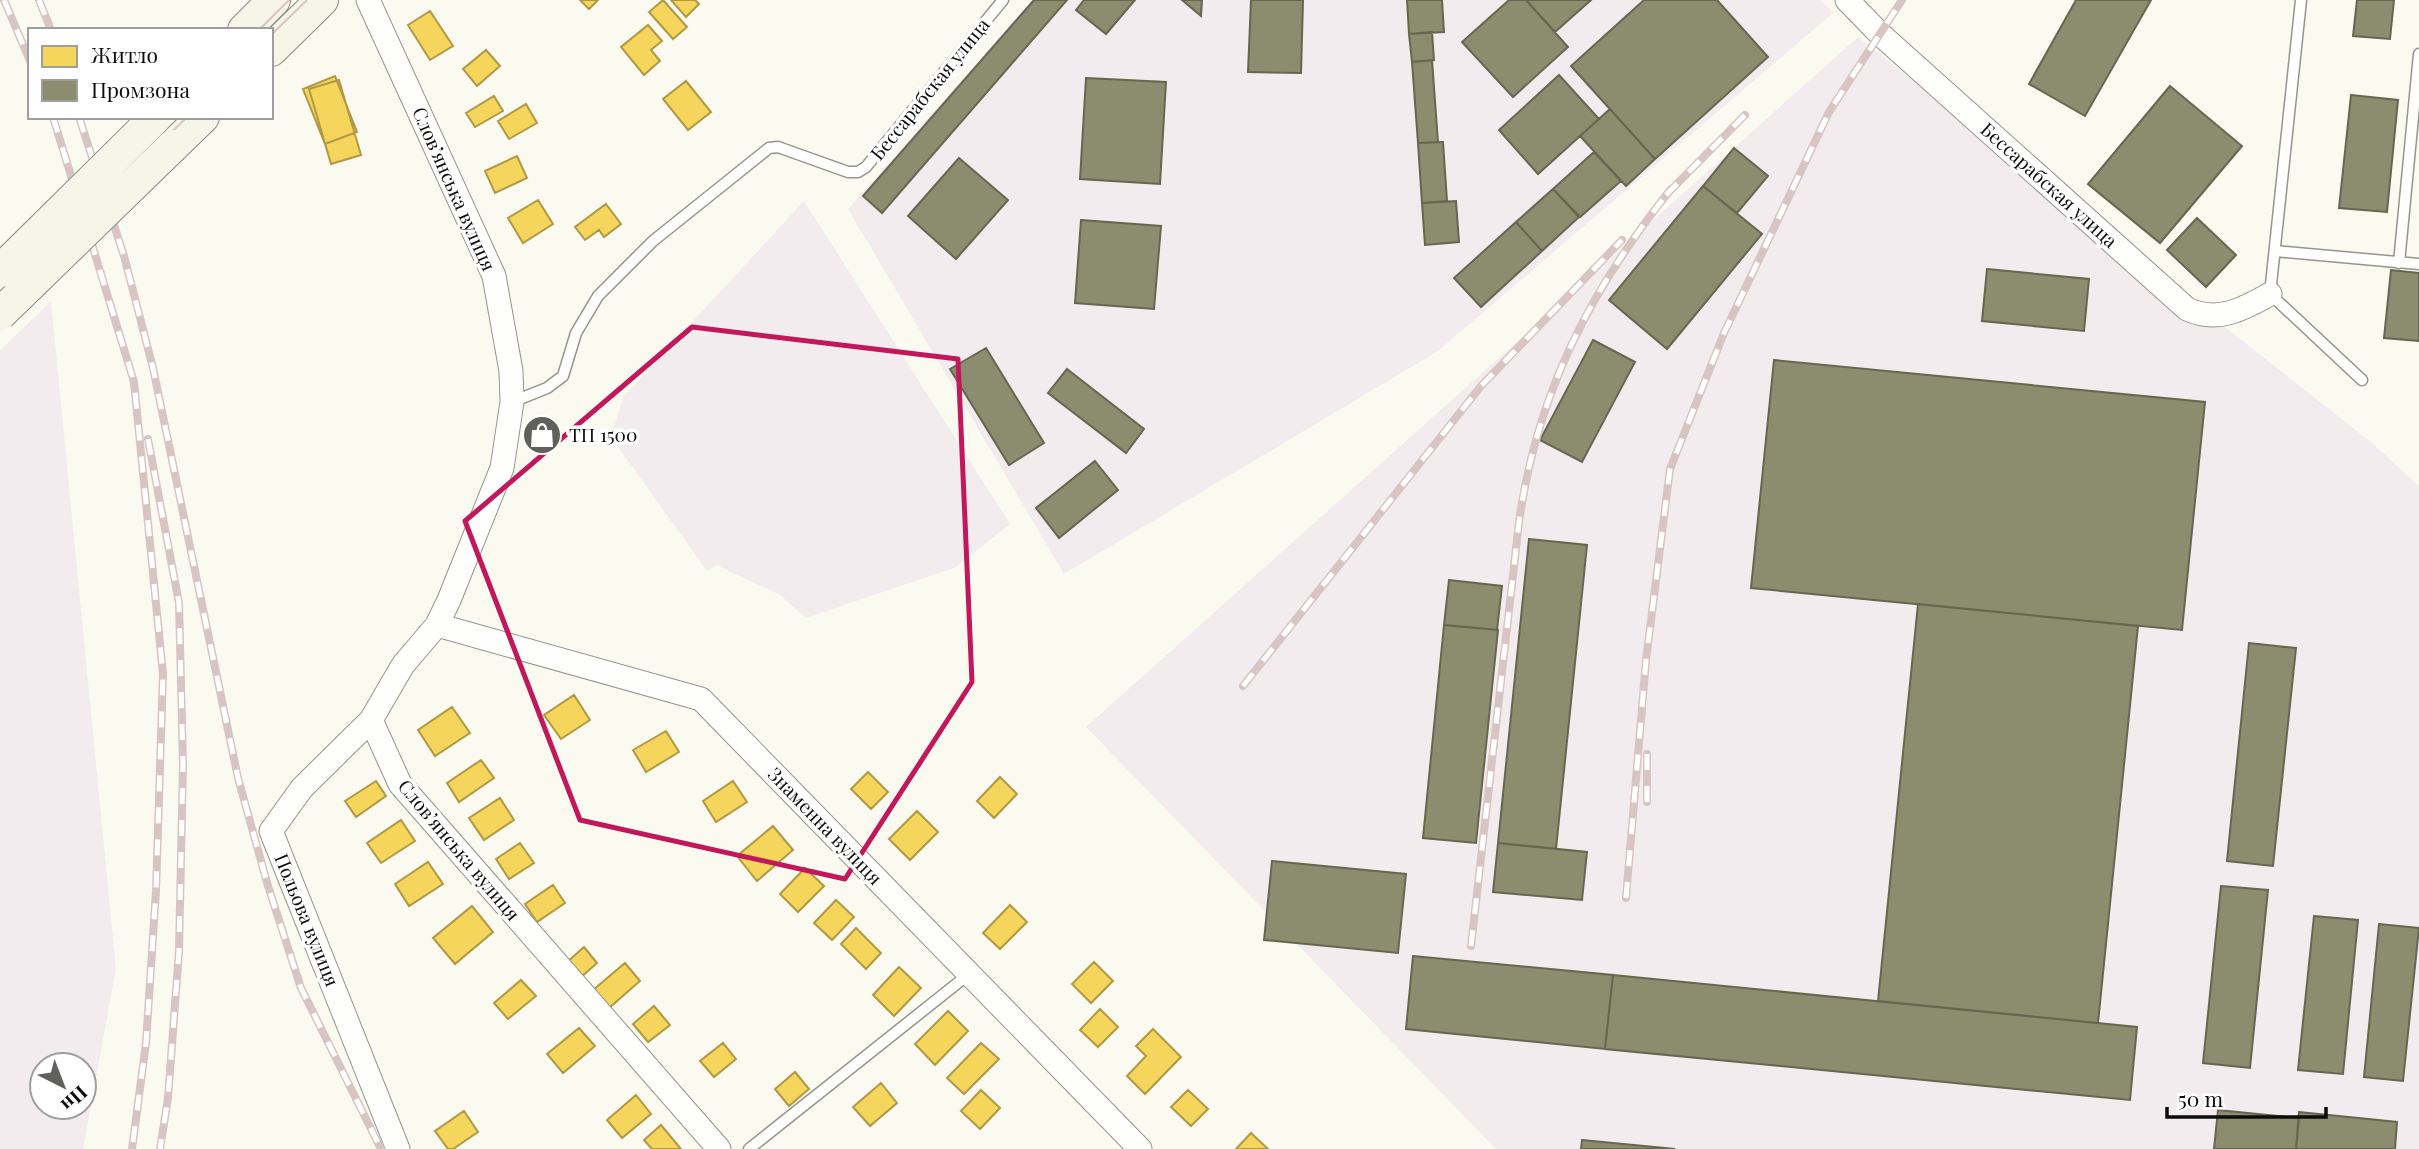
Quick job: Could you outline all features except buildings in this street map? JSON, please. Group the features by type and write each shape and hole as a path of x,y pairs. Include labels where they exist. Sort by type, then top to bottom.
{"main road":[{"path":"246,28 274,0"},
{"path":"273,48 322,0"},
{"path":"0,271 154,119"},
{"path":"0,314 201,119"}],"street":[{"name":"Слов’янська вулиця","path":"368,0 494,276 510,371 512,402 502,468 437,625 404,665 372,720 400,784 719,1149"},
{"name":"Бессарабская улица","path":"1847,0 1880,34 2187,309 2204,317 2228,315 2270,294"},
{"name":"Знаменна вулиця","path":"437,625 701,699 1140,1149"},
{"name":"Польова вулиця","path":"372,720 302,788 271,831 398,1149"}],"lane":[{"name":"Бессарабская улица","path":"512,402 547,388 564,376 576,333 598,296 653,241 769,148 778,147 848,172 858,172 866,167 1003,0"},
{"path":"2301,0 2270,294 2362,380"},
{"path":"2399,263 2419,54"},
{"path":"2275,251 2419,264"},
{"path":"749,1149 970,974"}],"highlighted area":[{"path":"692,327 958,359 972,682 845,879 580,820 465,521"}],"shaded area":[{"path":"1032,0 1821,0 1833,13 1438,351 1064,574 848,209"},
{"path":"1858,37 2372,443 2419,486 2419,1149 1496,1149 1086,727"},
{"path":"804,201 1010,524 956,567 806,618 780,595 716,565 707,571 611,437 623,397"},
{"path":"51,301 116,969 98,1067 98,1051 28,1051 28,1121 88,1121 83,1149 0,1149 0,351"}],"tram line":[{"path":"261,28 289,0"},
{"path":"273,33 307,0"},
{"path":"22,264 169,119"},
{"path":"0,300 185,119"}],"railway":[{"path":"4,0 28,56"},
{"path":"39,0 50,28"},
{"path":"1626,898 1646,660 1670,469 1724,333 1829,112 1902,0"},
{"path":"1666,195 1745,115"},
{"path":"54,119 134,382 163,674 156,891 146,1043 132,1149"},
{"path":"80,119 124,256 153,368 238,778 268,886 301,988 381,1149"},
{"path":"1471,946 1519,522 1527,475 1539,430 1571,345 1616,266 1671,189"},
{"path":"1243,686 1481,386 1622,240"},
{"path":"148,439 179,603 183,764 179,951 168,1098 160,1149"},
{"path":"1647,754 1647,802"}],"place":[{"name":"ТП 1500","path":"542,435"}]}
